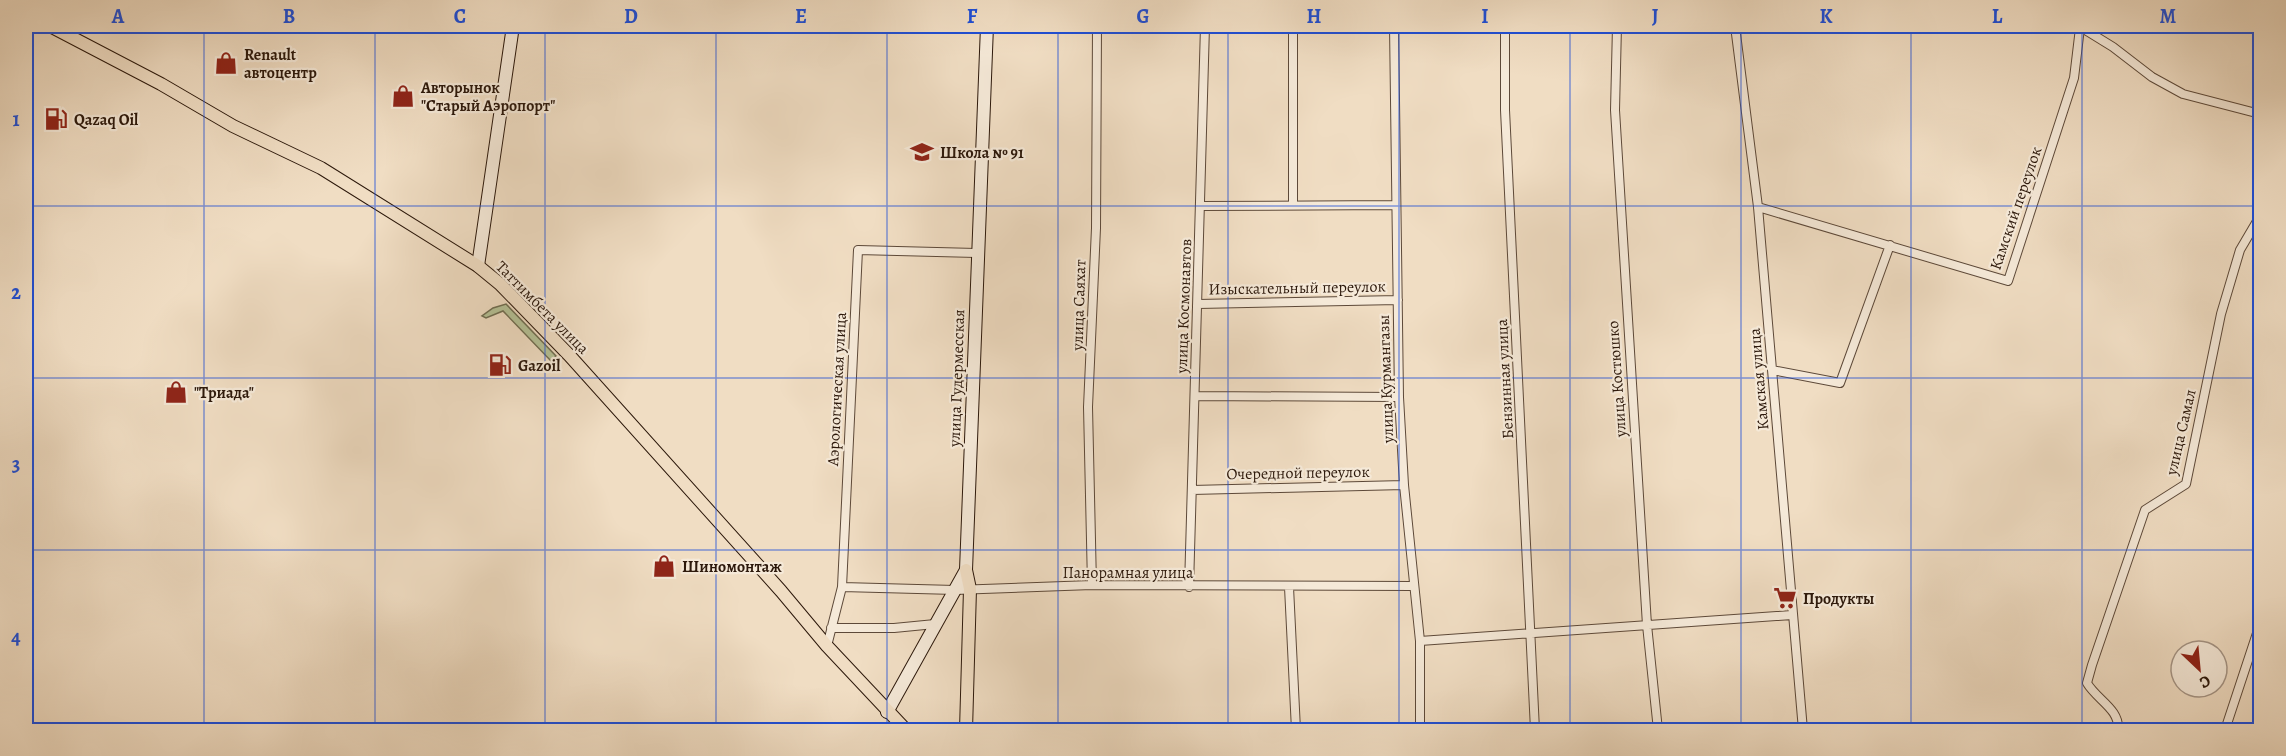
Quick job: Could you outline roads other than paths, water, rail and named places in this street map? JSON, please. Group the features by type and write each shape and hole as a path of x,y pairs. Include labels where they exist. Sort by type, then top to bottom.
{"main road":[{"name":"Таттимбета улица","path":"50,26 161,84 233,126 321,168 478,266 569,355 887,712"},
{"path":"478,266 513,26"},
{"name":"улица Гудермесская","path":"887,712 966,570 976,253 987,26"},
{"path":"966,570 970,589 966,730"},
{"path":"887,712 901,730"},
{"path":"887,712 906,730"}],"street":[{"name":"улица Саяхат","path":"1092,585 1088,407 1096,228 1097,26"},
{"name":"улица Космонавтов","path":"1189,587 1205,26"},
{"path":"1293,26 1293,204"},
{"name":"улица Курмангазы","path":"1394,26 1399,397 1404,485 1420,641 1420,730"},
{"name":"Бензинная улица","path":"1505,26 1505,110 1535,730"},
{"name":"улица Костюшко","path":"1617,26 1615,110 1647,625 1658,730"},
{"name":"Камская улица","path":"1735,26 1758,207 1803,730"},
{"path":"2080,27 2113,47 2152,77 2183,94 2260,114"},
{"name":"Камский переулок","path":"1758,207 2008,281 2074,78 2080,27"},
{"path":"1200,206 1293,204 1395,206"},
{"name":"улица Самал","path":"2118,730 2119,720 2093,694 2087,682 2089,674 2145,510 2186,484 2221,314 2240,250 2260,216"},
{"path":"1772,370 1840,384 1890,245"},
{"name":"Аэрологическая улица","path":"826,646 842,587 858,250 976,253"},
{"name":"Изыскательный переулок","path":"1198,304 1398,300"},
{"path":"1195,396 1399,397"},
{"name":"Очередной переулок","path":"1192,490 1404,485"},
{"name":"Панорамная улица","path":"842,587 955,590 1092,585 1414,586"},
{"path":"1290,587 1296,730"},
{"path":"1420,641 1792,615"},
{"path":"831,628 894,628 936,624"},
{"path":"2225,730 2260,624"}],"place":[{"name":"Renault автоцентр","path":"226,63"},
{"name":"Авторынок \"Старый Аэропорт\"","path":"403,96"},
{"name":"Qazaq Oil","path":"56,119"},
{"name":"Школа № 91","path":"922,152"},
{"name":"Gazoil","path":"500,365"},
{"name":"\"Триада\"","path":"176,392"},
{"name":"Шиномонтаж","path":"664,566"},
{"name":"Продукты","path":"1785,598"}]}
